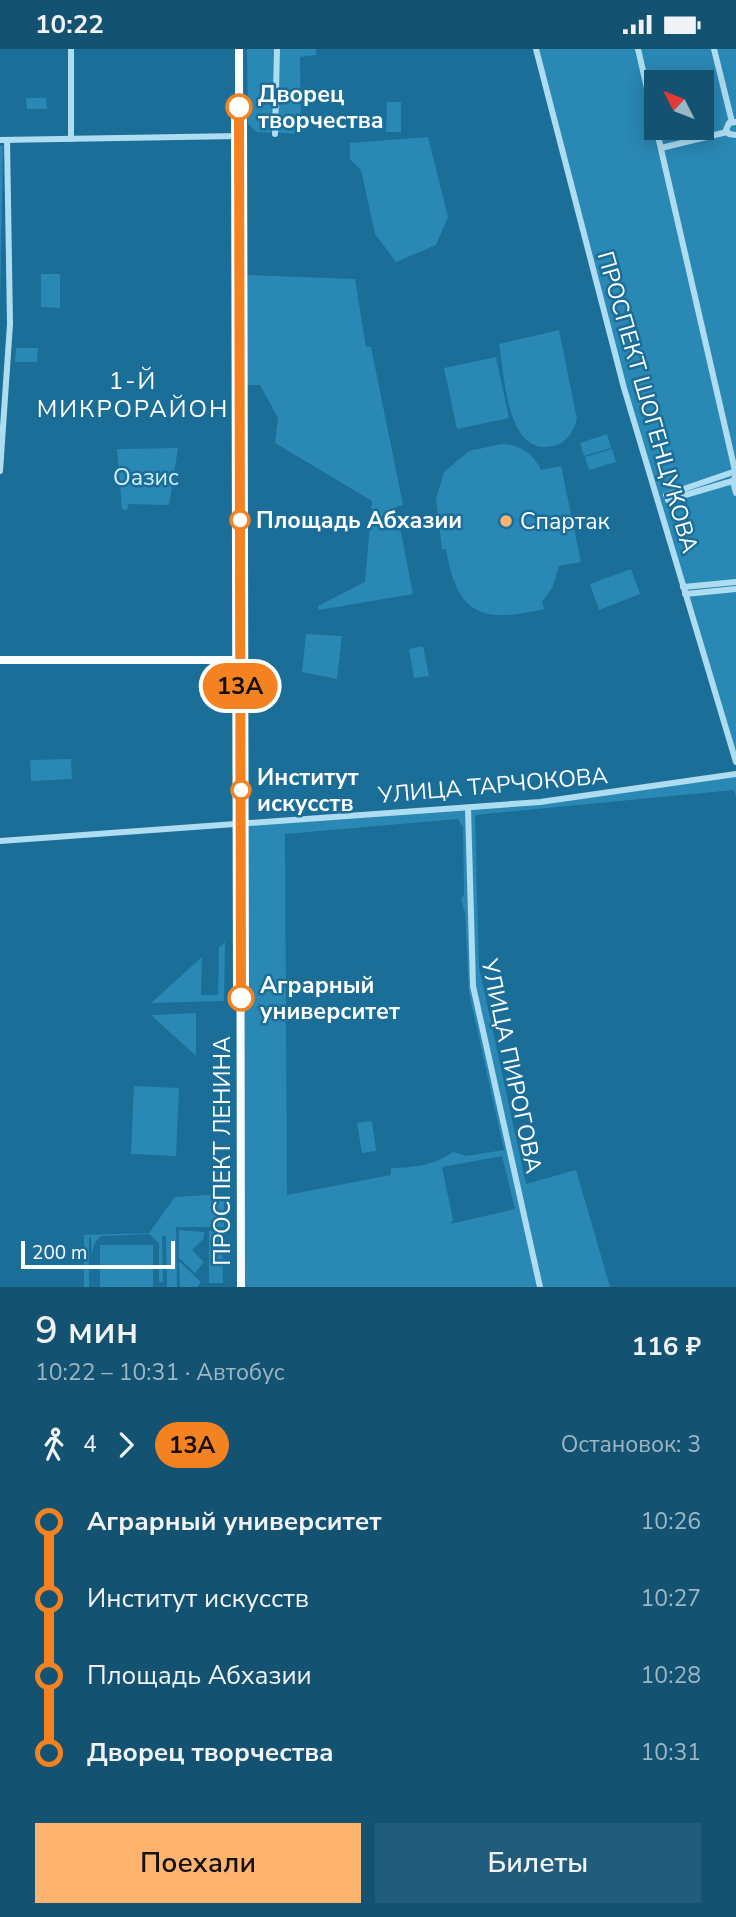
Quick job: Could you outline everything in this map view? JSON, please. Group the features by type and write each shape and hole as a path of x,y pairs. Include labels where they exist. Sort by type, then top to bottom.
{"main road":[{"name":"ПРОСПЕКТ ЛЕНИНА","path":"239,49 241,1287"},
{"path":"0,660 240,660"}],"street":[{"path":"71,49 71,139"},
{"path":"275,134 277,49"},
{"name":"ПРОСПЕКТ ШОГЕНЦУКОВА","path":"536,49 610,338 736,762"},
{"path":"638,49 735,471 736,493"},
{"path":"715,49 734,122 726,127 736,144"},
{"path":"661,148 732,134"},
{"path":"0,471 10,324 4,140 239,136"},
{"path":"735,471 667,497 735,481"},
{"path":"684,591 736,582"},
{"path":"684,591 736,589"},
{"name":"УЛИЦА ТАРЧОКОВА","path":"0,841 468,808 573,798 736,774"},
{"name":"УЛИЦА ПИРОГОВА","path":"468,808 473,986 540,1287"}],"green space":[{"path":"247,49 316,49 316,55 300,57 301,134 257,132 248,124"},
{"path":"536,49 736,49 736,762 624,388"},
{"path":"26,98 46,98 47,109 27,109"},
{"path":"387,102 401,102 401,132 386,132"},
{"path":"428,137 448,217 436,245 396,262 375,234 361,170 350,159 350,143"},
{"path":"0,146 3,146 0,305"},
{"path":"41,274 60,274 60,308 41,307"},
{"path":"244,275 355,279 366,347 371,347 403,505 396,507 413,594 319,610 318,606 365,582 372,501 275,443 278,418 260,385 245,385"},
{"path":"559,330 577,419 566,440 553,446 537,446 526,439 517,427 511,411 499,344"},
{"path":"16,348 38,348 37,362 15,362"},
{"path":"496,357 509,418 457,429 444,368"},
{"path":"607,434 611,448 584,456 580,443"},
{"name":"Спартак","path":"502,444 526,451 541,470 561,466 581,562 559,566 552,588 542,602 544,609 505,615 477,610 466,602 458,589 446,549 442,549 436,499 444,472 469,451"},
{"name":"Оазис","path":"178,448 169,505 128,504 127,510 122,509 117,449"},
{"path":"612,449 616,462 589,470 585,457"},
{"path":"631,569 640,594 599,610 590,584"},
{"path":"306,634 342,636 337,679 302,672"},
{"path":"423,646 429,676 414,678 409,649"},
{"path":"71,759 72,779 31,781 30,760"},
{"path":"736,774 736,796 734,790 475,815 479,967 526,1184 576,1170 610,1287 241,1287 241,824 540,802","holes":["458,819 463,827 464,894 461,900 465,912 469,993 504,1150 466,1156 453,1152 424,1165 391,1168 391,1175 287,1195 285,834","502,1156 515,1209 450,1224 453,1220 442,1167"]},
{"path":"225,942 224,1001 151,1003 202,957 201,995 218,995 219,948"},
{"path":"196,1013 196,1056 151,1015"},
{"path":"134,1086 179,1088 176,1156 131,1154"},
{"path":"372,1121 376,1151 362,1153 357,1123"},
{"path":"224,1194 224,1227 176,1227 177,1287 167,1287 166,1236 162,1236 163,1282 159,1282 159,1243 149,1234 101,1236 94,1246 92,1258 89,1237 89,1287 84,1287 84,1235 149,1233 175,1197"},
{"path":"179,1230 204,1232 204,1238 192,1250 204,1262 195,1273 179,1258"},
{"path":"209,1231 222,1231 223,1283 209,1283"},
{"path":"100,1245 153,1245 153,1287 100,1287"},
{"path":"179,1261 201,1282 197,1287 180,1287"}],"bus line":[{"name":"13А","path":"239,107 241,998"}],"place":[{"name":"Дворец творчества","path":"239,107"},
{"name":"Площадь Абхазии","path":"240,520"},
{"name":"Спартак","path":"506,521"},
{"name":"Институт искусств","path":"241,790"},
{"name":"Аграрный университет","path":"241,998"}],"district":[{"name":"1-Й МИКРОРАЙОН","path":"133,395"}]}
